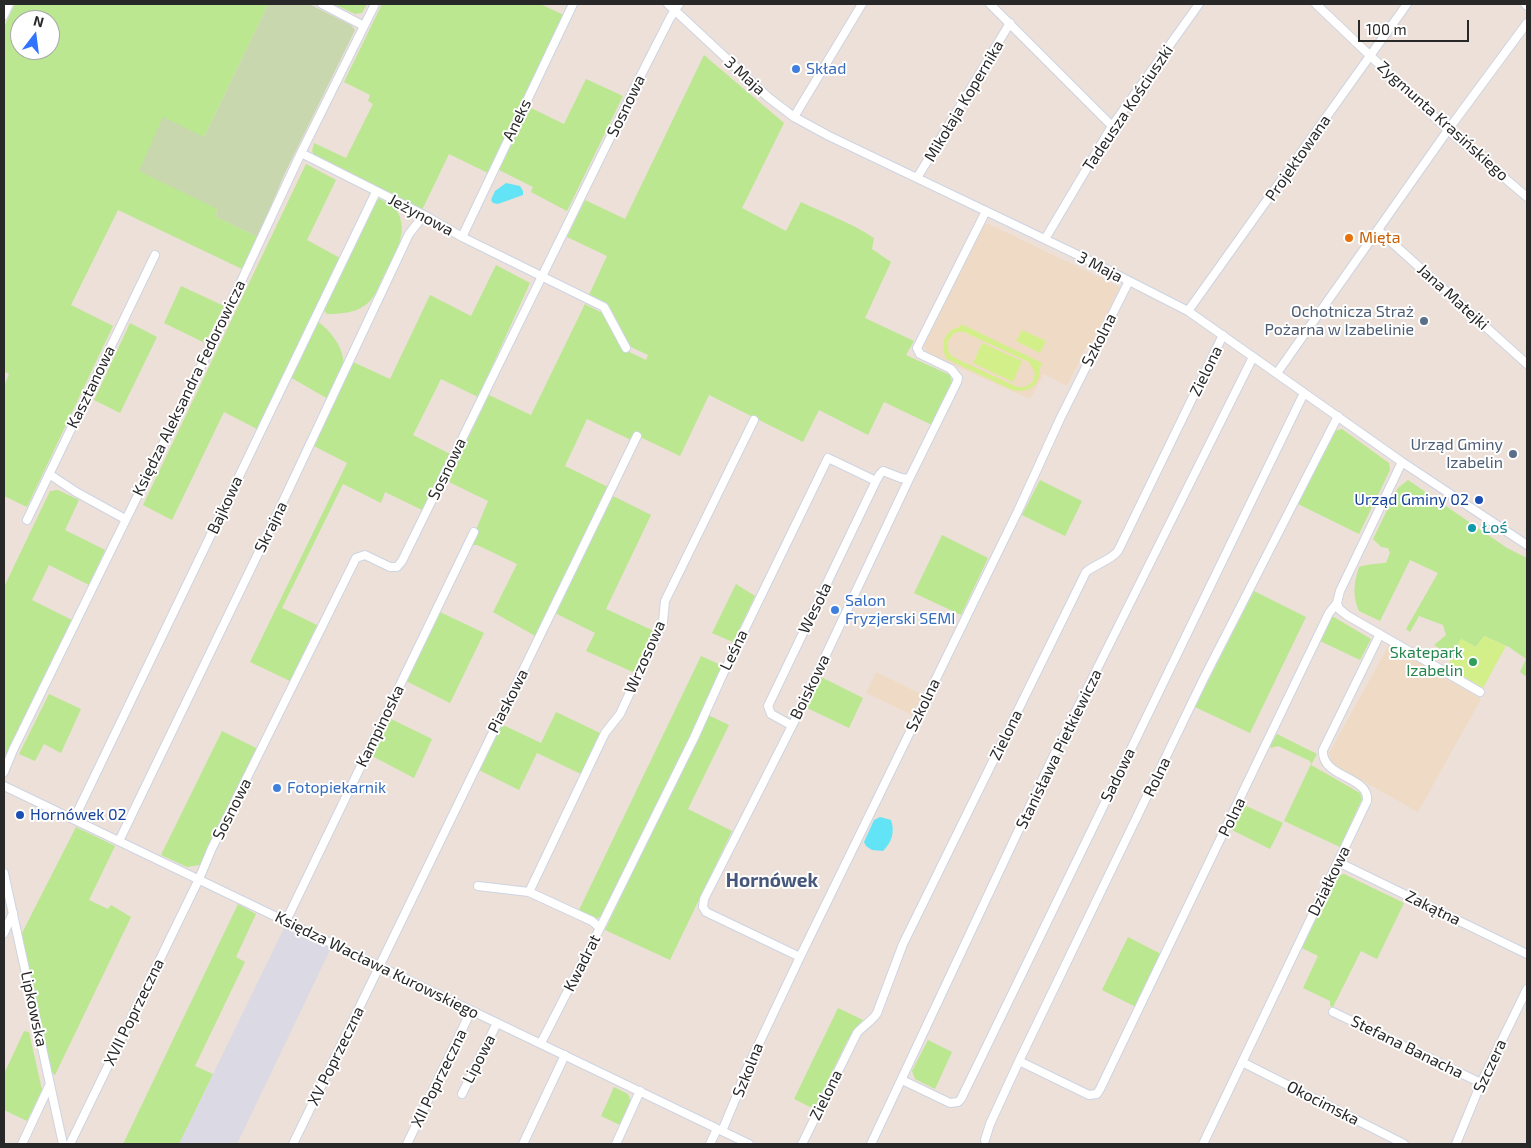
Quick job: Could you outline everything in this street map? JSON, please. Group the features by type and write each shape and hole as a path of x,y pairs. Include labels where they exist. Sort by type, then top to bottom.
{"street":[{"path":"4,15 9,4"},
{"path":"322,4 364,26"},
{"name":"Księdza Aleksandra Fedorowicza","path":"4,772 125,519 211,346 301,153 375,4"},
{"name":"Aneks","path":"462,236 573,4"},
{"name":"3 Maja","path":"668,4 677,7 769,98 794,116 829,136 1045,239 1188,311 1402,462 1527,545"},
{"path":"794,116 862,4"},
{"path":"990,4 1112,126"},
{"name":"Tadeusza Kościuszki","path":"1045,239 1112,126 1198,4"},
{"name":"Zygmunta Krasińskiego","path":"1316,4 1448,130 1527,197"},
{"name":"Projektowana","path":"1188,311 1407,4"},
{"name":"Sosnowa","path":"199,879 212,848 356,558 365,555 390,567 397,568 402,561 639,79 677,7"},
{"name":"Mikołaja Kopernika","path":"917,178 1010,23"},
{"path":"1277,373 1448,130 1527,23"},
{"name":"Jeżynowa","path":"301,153 543,276"},
{"name":"Bajkowa","path":"74,819 376,192"},
{"name":"Boiskowa","path":"800,957 706,912 703,907 704,900 797,716 909,479 958,382 958,378 951,369 920,354 917,348 986,211"},
{"name":"Skrajna","path":"119,841 409,234 424,215"},
{"name":"Jana Matejki","path":"1378,230 1527,364"},
{"name":"Kasztanowa","path":"27,520 155,255"},
{"path":"543,276 604,307 626,348"},
{"name":"Szkolna","path":"710,1144 720,1130 736,1099 744,1075 800,957 1018,511 1060,419 1129,281"},
{"name":"Zielona","path":"802,1144 857,1033 877,1013 903,944 1086,572 1118,551 1223,335"},
{"name":"Stanisława Pietkiewicza","path":"871,1144 1053,757 1253,357"},
{"name":"Sadowa","path":"902,1080 950,1103 961,1100 1304,392"},
{"name":"Rolna","path":"984,1140 1204,678 1338,416"},
{"name":"Wrzosowa","path":"529,892 605,733 620,714 664,622 665,601 754,420"},
{"name":"Piaskowa","path":"379,967 636,436"},
{"name":"Leśna","path":"600,928 694,738 726,667 828,458 876,481"},
{"name":"Polna","path":"1020,1061 1090,1095 1097,1094 1336,603 1402,462"},
{"path":"876,481 883,471 909,479"},
{"path":"49,474 76,492 125,519"},
{"name":"Wesoła","path":"791,725 771,714 768,706 876,481"},
{"name":"Kampinoska","path":"286,921 474,532"},
{"path":"1336,603 1339,609 1348,616 1480,692"},
{"name":"Działkowa","path":"1204,1144 1367,801 1368,796 1363,788 1327,765 1322,757 1323,750 1380,634"},
{"name":"Księdza Wacława Kurowskiego","path":"4,786 749,1144"},
{"name":"Zakątna","path":"1338,862 1527,954"},
{"name":"Lipkowska","path":"4,878 14,913 63,1144"},
{"name":"XVII Poprzeczna","path":"70,1144 199,879"},
{"name":"Kwadrat","path":"478,886 529,892 592,921 600,928 541,1043"},
{"path":"4,933 14,913"},
{"name":"XV Poprzeczna","path":"293,1144 379,967"},
{"name":"Szczera","path":"1456,1144 1481,1083 1527,989"},
{"name":"XII Poprzeczna","path":"407,1144 471,1011"},
{"name":"Stefana Banacha","path":"1333,1012 1481,1083"},
{"name":"Lipowa","path":"462,1094 497,1023"},
{"path":"523,1144 565,1055"},
{"name":"Okocimska","path":"1242,1062 1404,1144"},
{"path":"22,1144 50,1084"},
{"path":"616,1144 640,1091"}],"shaded area":[{"path":"989,224 1120,287 1091,345 1088,344 1067,386 1044,374 1030,399 927,353 924,346 981,226"},
{"path":"1389,645 1481,699 1418,812 1331,763 1329,753"},
{"path":"876,672 923,695 914,716 866,693"},
{"path":"285,926 331,948 237,1144 179,1144"}],"green space":[{"path":"15,4 268,5 204,137 217,209 216,217 258,237 242,269 118,210 71,305 113,326 27,507 4,496 4,386 9,374 4,371 4,27 10,14 10,60 60,60 60,10 12,10"},
{"path":"309,4 351,25 355,30 284,175 258,237 216,217 217,209 139,171 163,117 204,137 268,5"},
{"path":"334,4 367,4 362,13 355,14"},
{"path":"382,4 540,4 564,15 488,173 449,154 422,210 315,157 312,151 314,143 346,158 373,104 368,101 370,95 344,82"},
{"path":"704,55 784,123 742,208 786,231 801,202 848,223 874,238 872,249 891,262 865,318 914,341 906,355 950,375 952,382 932,425 884,402 868,435 819,410 803,442 709,395 680,456 640,437 631,440 587,419 565,466 608,487 611,495 651,515 606,609 654,631 635,673 586,651 595,633 549,610 537,637 493,612 517,564 477,545 472,545 478,535 476,530 488,501 447,481 489,395 531,415 585,304 602,313 621,348 646,360 648,355 631,347 609,306 588,297 607,256 567,237 585,200 625,219"},
{"path":"586,79 623,96 567,211 531,192 533,187 497,169 527,106 564,124"},
{"path":"306,164 336,180 307,240 340,258 257,429 224,412 172,520 143,505"},
{"path":"378,198 395,209 401,219 402,228 399,245 375,293 367,303 351,312 327,314 323,309"},
{"path":"496,265 530,283 478,397 441,379 413,435 450,454 422,510 385,492 381,503 343,484 282,608 317,625 290,681 250,662 347,463 312,445 353,362 390,379 430,295 471,316"},
{"path":"181,286 224,306 205,343 164,323"},
{"path":"317,321 327,329 340,347 343,360 342,371 328,399 290,377"},
{"path":"130,323 157,337 120,413 94,400"},
{"path":"961,324 1042,363 1041,367 1039,367 1036,383 1029,389 1012,390 947,359 943,349 945,339 950,331 960,327","holes":["964,332 1029,362 1035,373 1033,381 1026,387 1017,387 953,357 949,353 947,343 953,334"]},
{"path":"1022,330 1046,341 1040,353 1016,341"},
{"path":"982,343 1022,361 1013,382 973,363"},
{"path":"1342,429 1389,463 1390,470 1359,534 1298,504 1334,431"},
{"path":"1040,480 1082,501 1065,536 1022,515"},
{"path":"1408,480 1507,548 1527,558 1527,677 1520,672 1526,659 1509,647 1484,636 1476,647 1461,639 1452,656 1434,645 1446,635 1443,625 1419,616 1410,632 1406,629 1438,573 1410,560 1380,621 1359,611 1355,600 1355,589 1359,567 1386,563 1390,553 1388,548 1381,547 1373,539 1398,488"},
{"path":"58,490 79,500 65,530 105,550 89,585 49,565 32,600 72,620 4,762 4,587 50,491"},
{"path":"942,535 988,558 961,615 914,593"},
{"path":"736,584 755,596 733,642 712,633"},
{"path":"1254,591 1306,617 1250,733 1195,707"},
{"path":"440,612 484,633 450,703 406,681"},
{"path":"1332,616 1371,639 1360,660 1320,641"},
{"name":"Skatepark Izabelin","path":"1484,636 1506,646 1483,688 1448,667 1461,639 1476,647"},
{"path":"701,656 723,666 691,737 602,916 596,919 579,910"},
{"path":"819,676 863,698 849,728 805,707"},
{"path":"49,694 81,709 61,753 44,744 35,761 19,754"},
{"path":"556,712 600,733 581,774 537,753 519,790 479,770 501,724 541,743"},
{"path":"708,715 729,725 688,809 732,831 670,960 605,930"},
{"path":"389,718 432,739 414,778 372,756"},
{"path":"222,731 258,749 200,865 187,867 161,855"},
{"path":"1277,734 1317,754 1311,765 1360,793 1362,799 1340,847 1284,821 1311,764 1310,761 1278,746 1271,748 1270,746"},
{"path":"1242,804 1283,823 1270,849 1230,829"},
{"path":"76,827 115,846 89,900 108,909 111,905 131,917 55,1075 51,1072 21,935"},
{"path":"1344,874 1404,903 1377,959 1361,951 1333,1007 1330,1006 1330,1001 1303,988 1318,956 1302,948 1336,876"},
{"path":"238,904 256,914 236,957 245,962 195,1066 213,1074 179,1144 123,1144"},
{"path":"1128,937 1161,954 1136,1007 1102,990"},
{"path":"838,1008 863,1020 847,1041 814,1109 794,1099"},
{"path":"24,1031 29,1032 42,1090 27,1121 4,1110 4,1074"},
{"path":"928,1040 952,1052 935,1089 915,1079 912,1071"},
{"path":"614,1087 628,1094 631,1101 620,1125 601,1116"}],"water":[{"path":"506,183 520,186 523,195 498,204 493,203 491,200 495,191"},
{"path":"880,817 891,820 893,829 891,840 883,851 872,850 864,842 874,820"}],"place":[{"name":"Skład","path":"796,69"},
{"name":"Mięta","path":"1349,238"},
{"name":"Ochotnicza Straż Pożarna w Izabelinie","path":"1424,321"},
{"name":"Urząd Gminy Izabelin","path":"1513,454"},
{"name":"Urząd Gminy 02","path":"1479,500"},
{"name":"Łoś","path":"1472,528"},
{"name":"Salon Fryzjerski SEMI","path":"835,610"},
{"name":"Skatepark Izabelin","path":"1473,662"},
{"name":"Fotopiekarnik","path":"277,788"},
{"name":"Hornówek 02","path":"20,815"}],"district":[{"name":"Hornówek","path":"772,881"}]}
